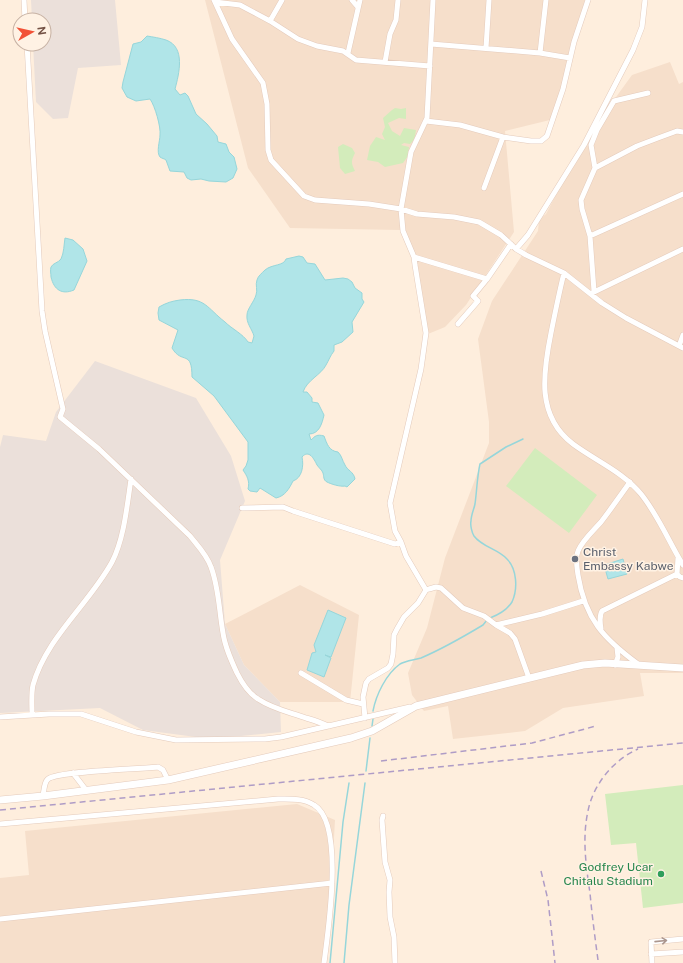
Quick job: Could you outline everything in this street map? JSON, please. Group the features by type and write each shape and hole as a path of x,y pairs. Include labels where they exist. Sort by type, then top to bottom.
{"street":[{"path":"24,0 25,12"},
{"path":"270,21 282,0"},
{"path":"352,0 358,7"},
{"path":"348,53 360,0"},
{"path":"385,62 390,34 396,20 398,0"},
{"path":"426,590 406,556 395,531 390,503 421,369 426,338 414,257 403,231 401,209 411,152 428,114 433,0"},
{"path":"486,48 489,0"},
{"path":"540,53 546,0"},
{"path":"426,121 460,125 503,137 536,142 544,139 547,136 563,89 570,58 588,0"},
{"path":"516,248 528,235 584,145 633,50 642,27 645,0"},
{"path":"430,66 356,60 348,53 298,39 241,2 215,1 232,39 263,83 267,104 268,150 271,160 304,196 315,200 369,204 401,209 417,214 454,217 479,222 490,227 516,248 532,258 564,273 626,318 681,347 683,335"},
{"path":"431,44 540,53 570,58"},
{"path":"26,52 42,310 45,331 63,409 60,417 99,448 190,536 210,564 218,593 226,646 232,662 249,692 267,705 329,726"},
{"path":"592,293 590,236 582,209 582,200 595,168 591,145 597,130 612,103 616,100 648,93"},
{"path":"595,168 637,146 677,131 683,132"},
{"path":"484,188 503,137"},
{"path":"590,236 683,194"},
{"path":"458,324 478,301 473,296 487,279 511,244"},
{"path":"592,293 683,249"},
{"path":"414,257 487,279"},
{"path":"564,273 546,357 544,379 546,399 550,415 562,434 574,444 630,482 642,495 654,513 682,567 677,574 602,611 600,614 602,632"},
{"path":"32,715 33,686 42,662 50,648 105,574 118,550 131,479"},
{"path":"630,482 577,553 577,566 583,601 602,632 617,648 640,666"},
{"path":"242,508 282,507 395,544 401,542"},
{"path":"677,574 683,578"},
{"path":"365,718 363,704 366,683 369,679 388,668 391,664 393,642 397,629 404,618 418,603 426,590 436,587 441,588 463,608 484,616 494,624 510,633 515,639 529,678"},
{"path":"494,624 542,614 583,601"},
{"path":"615,665 618,657 617,648"},
{"path":"0,717 81,714 136,732 176,740 265,739 281,737 365,718 584,665 605,663 615,665 683,668"},
{"path":"301,673 346,700 363,704"},
{"path":"0,800 168,780 351,738 372,731 416,706"},
{"path":"43,796 48,778 73,773 158,768 163,770 168,780"},
{"path":"73,773 86,790"},
{"path":"0,824 278,799 294,798 305,801 314,805 320,810 330,834 332,850 332,883 329,928 324,963"},
{"path":"383,816 385,862 390,880 390,917 394,937 395,963"},
{"path":"0,919 332,883"},
{"path":"652,963 652,942 683,939"},
{"path":"651,954 683,952"}],"shaded area":[{"path":"31,0 115,0 121,65 78,68 68,118 53,119 36,102 33,52 52,52 52,12 32,12"},
{"path":"205,0 585,0 554,119 505,131 514,232 466,305 445,327 428,334 411,256 400,230 290,228 248,168"},
{"path":"670,62 679,84 683,82 683,673 640,673 644,696 563,708 525,731 453,739 448,706 424,711 412,695 408,673 427,628 445,558 489,443 489,422 478,339 492,301 538,231 539,220 546,214 585,140 632,75"},
{"path":"95,361 196,398 231,456 245,501 220,560 225,624 244,665 280,702 281,732 211,739 143,730 100,708 0,713 0,447 3,435 46,441 56,412"},
{"path":"300,585 359,615 350,702 280,702 244,665 225,624"},
{"path":"297,804 335,820 327,963 0,963 0,878 29,875 25,831"}],"green space":[{"path":"395,108 406,108 406,119 399,118 388,123 392,131 400,136 404,128 416,130 414,139 410,144 404,143 401,145 409,147 408,156 403,163 385,167 378,162 367,160 370,146 376,137 385,140 382,134 385,127 383,118"},
{"path":"343,144 352,148 355,153 352,162 355,171 345,174 340,168 338,147"},
{"path":"535,448 597,495 569,533 506,486"},
{"name":"Godfrey Ucar Chitalu Stadium","path":"683,785 683,903 643,908 636,843 611,845 605,794"}],"water":[{"path":"147,36 166,40 176,48 180,62 175,89 180,95 185,93 188,96 196,114 217,136 218,142 226,144 229,152 234,157 237,169 233,178 226,182 201,179 191,180 187,178 184,172 170,171 166,160 160,157 158,149 160,127 152,102 150,99 136,101 127,97 122,88 133,44 141,42"},
{"path":"65,238 73,240 83,249 87,261 74,290 62,292 56,288 52,281 51,267 61,259"},
{"path":"299,256 303,257 307,263 315,264 325,280 343,278 348,279 352,282 355,288 362,293 362,299 364,302 352,322 353,332 342,342 334,345 334,351 324,369 308,384 303,392 307,392 312,398 312,402 318,403 324,415 318,430 312,434 309,434 311,440 316,436 324,436 329,447 338,452 346,467 355,479 347,487 327,482 324,479 323,472 313,458 307,454 302,457 303,464 298,477 293,481 284,494 276,498 260,488 257,492 250,491 248,489 248,479 243,470 248,460 248,442 214,396 192,377 192,368 188,360 179,356 172,348 178,330 159,320 158,313 159,307 169,302 195,300 205,305 243,336 248,342 252,343 254,336 248,323 247,315 256,295 256,284 261,273 268,268 283,263 286,259"},
{"path":"623,559 627,574 608,579 604,565"},
{"path":"328,610 346,618 331,657 325,655 331,658 324,677 307,670 312,653 316,652 314,645"}],"waterway":[{"path":"490,618 502,612 512,602 516,579 513,568 507,559 481,543 474,536 471,519 475,504 479,469 480,464 506,447 523,439"},
{"path":"373,711 382,685 390,673 400,664 421,658 437,651 483,625 487,620"},
{"path":"372,726 373,719"},
{"path":"366,771 370,738"},
{"path":"330,963 343,822 349,783"},
{"path":"344,963 349,905 365,783"}],"railway":[{"path":"381,761 532,743 596,726"},
{"path":"0,810 683,743"},
{"path":"598,960 585,852 586,821 594,792 599,783 620,760 638,749"},
{"path":"541,871 548,900 555,963"}],"place":[{"name":"Christ Embassy Kabwe","path":"575,559"},
{"name":"Godfrey Ucar Chitalu Stadium","path":"661,874"}]}
